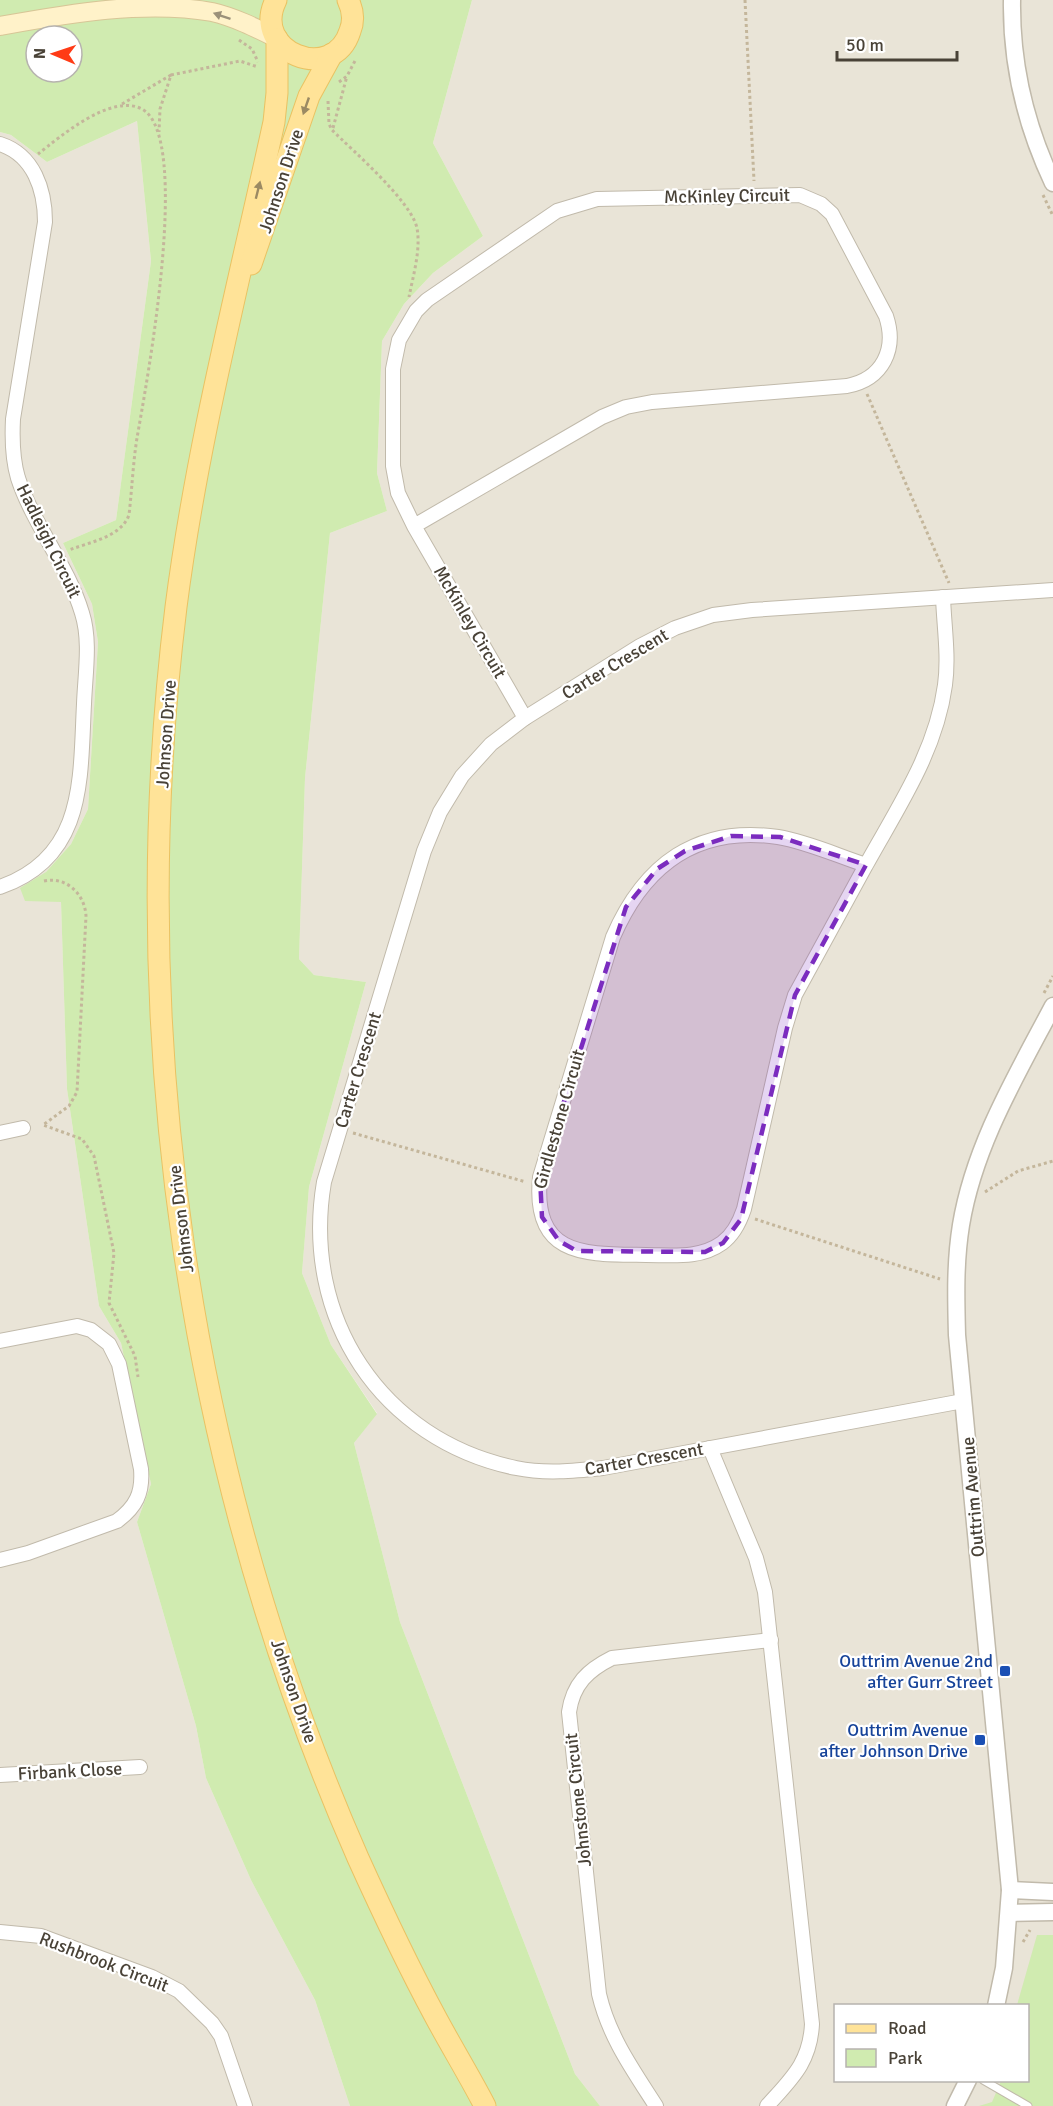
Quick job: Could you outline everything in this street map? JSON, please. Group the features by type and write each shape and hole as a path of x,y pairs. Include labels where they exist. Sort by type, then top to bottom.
{"main road":[{"name":"Johnson Drive","path":"276,0 272,21 277,39 277,93 274,122 208,411 176,606 162,760 159,932 167,1098 190,1290 211,1398 236,1507 274,1636 320,1764 357,1857 402,1952 485,2106"},
{"name":"Johnson Drive","path":"233,309 259,245 309,96 332,54 345,43 352,24 348,0"},
{"path":"0,26 118,7 196,10 242,22 277,39 291,53 300,57 320,59 332,54"},
{"name":"Johnson Drive","path":"473,2082 491,2106"}],"street":[{"path":"1012,0 1014,52 1024,107 1053,183"},
{"name":"Hadleigh Circuit","path":"0,144 27,163 38,178 45,199 45,222 13,419 12,449 18,478 74,591 85,626 87,650 79,795 71,822 56,847 37,867 13,883 0,887"},
{"name":"McKinley Circuit","path":"414,526 602,417 626,407 652,402 847,386 869,379 885,361 890,347 891,331 886,316 832,214 821,204 800,195 597,199 570,206 448,285 416,311 399,340 393,369 393,466 398,492 414,526 525,718"},
{"name":"Carter Crescent","path":"963,1401 603,1468 560,1472 518,1468 477,1457 438,1439 403,1414 373,1384 349,1348 326,1289 319,1246 320,1204 340,1129 424,851 440,812 462,776 491,744 525,718 640,646 694,621 752,610 1053,590"},
{"name":"Girdlestone Circuit","path":"866,865 780,837 748,835 700,844 657,869 635,893 613,937 539,1186 537,1197 542,1217 552,1234 568,1246 587,1254 684,1256 705,1252 730,1236 742,1214 795,995 924,760 938,723 946,663 949,597"},
{"name":"Outtrim Avenue","path":"996,2004 1004,1968 1010,1890 963,1401 955,1280 961,1225 982,1146 1005,1095 1053,1006"},
{"path":"0,1133 23,1128"},
{"path":"0,1341 62,1327 77,1326 91,1330 109,1344 119,1364 142,1484 138,1499 129,1512 117,1521 28,1553 0,1560"},
{"path":"710,1448 756,1558 765,1592 812,2024 811,2044 804,2062 767,2106"},
{"name":"Johnstone Circuit","path":"656,2106 617,2045 605,2021 599,1994 569,1712 570,1701 579,1682 594,1667 612,1658 771,1640"},
{"name":"Firbank Close","path":"0,1775 140,1767"},
{"path":"1010,1890 1053,1892"},
{"path":"1010,1913 1053,1912"},
{"name":"Rushbrook Circuit","path":"0,1932 41,1936 152,1977 179,1991 212,2023 221,2036 245,2106"},
{"path":"955,2106 967,2082"}],"lane":[{"path":"986,2082 1028,2106"}],"path":[{"path":"745,0 754,172"},
{"path":"27,163 81,122 120,106 171,75 160,109 159,134 165,202 163,268 147,387 137,439 129,515 119,531 57,555"},
{"path":"332,130 347,76"},
{"path":"328,90 329,124 332,130 404,203 414,218 417,231 416,256 409,298 410,306 416,311"},
{"path":"120,106 142,109 150,116 159,134"},
{"path":"868,397 949,597"},
{"path":"38,885 49,880 56,881 74,889 82,896 85,904 77,1092 69,1106 43,1125 82,1139 94,1156 114,1253 109,1303 135,1356 140,1384 136,1394 126,1397"},
{"path":"340,1129 539,1186"},
{"path":"983,1192 1018,1171 1053,1161"},
{"path":"981,1202 987,1181"},
{"path":"742,1214 941,1279"},
{"path":"1021,1951 1028,1931 1037,1925"}],"highlighted area":[{"path":"731,836 780,837 866,865 795,995 741,1219 723,1243 705,1252 577,1251 559,1241 542,1217 540,1177 626,907 657,869 685,851"}],"shaded area":[{"path":"472,0 1053,0 1053,2106 600,2106 575,2074 400,1622 354,1443 377,1413 331,1345 302,1273 309,1187 366,982 314,975 299,959 305,778 330,533 387,511 377,473 382,341 404,304 433,273 483,236 433,143"},
{"path":"137,121 151,261 116,520 63,543 92,604 98,642 88,809 71,844 46,872 26,901 61,901 67,1089 99,1306 121,1343 151,1484 137,1522 196,1726 206,1778 251,1880 315,2000 350,2106 0,2106 0,132 11,135 47,162"}],"green space":[{"path":"0,0 472,0 433,143 483,236 433,273 404,304 382,341 377,473 387,511 330,533 305,778 299,959 314,975 366,982 309,1187 302,1273 331,1345 377,1414 354,1443 400,1622 575,2074 600,2106 350,2106 315,2000 251,1880 206,1778 196,1726 137,1522 151,1484 121,1343 99,1306 67,1089 61,902 25,901 20,888 46,872 71,844 88,809 98,642 92,604 63,543 116,520 151,261 137,121 47,162 11,135 0,132"},
{"path":"1037,1935 1053,1935 1053,2106 979,2106 992,2102 1001,2082 1029,2082 1029,2004 1017,2004"}],"place":[{"name":"Outtrim Avenue 2nd after Gurr Street","path":"1005,1671"},
{"name":"Outtrim Avenue after Johnson Drive","path":"980,1740"}]}
